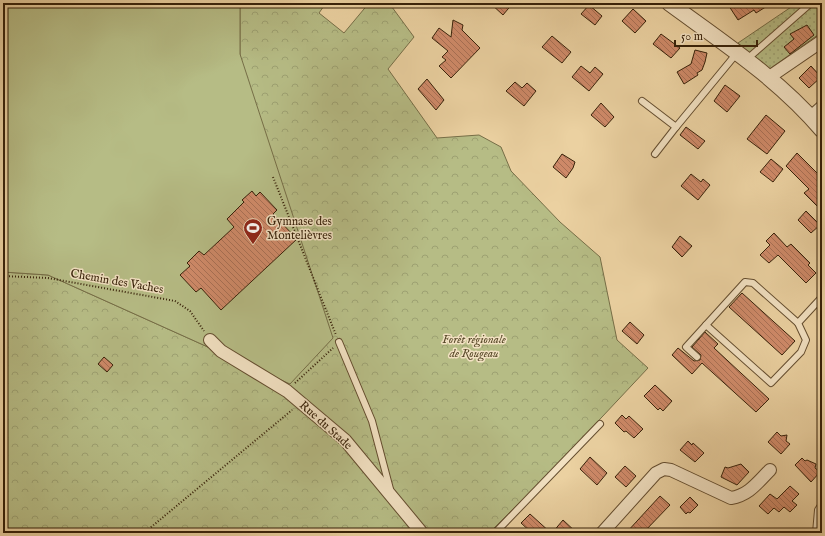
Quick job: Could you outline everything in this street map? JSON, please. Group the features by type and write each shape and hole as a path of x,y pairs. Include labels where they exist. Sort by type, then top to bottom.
{"street":[{"path":"669,3 768,78 816,112 822,130"},
{"path":"768,78 822,41"},
{"name":"Rue du Stade","path":"210,340 221,351 287,391 344,440 422,533"},
{"path":"602,533 656,473 664,469 671,470 731,498 741,496 749,492 770,470"}],"lane":[{"path":"655,154 676,127 742,57 811,3"},
{"path":"642,101 676,127"},
{"path":"696,357 686,346 745,282 752,283 798,322 806,340 801,352 770,383 706,325"},
{"path":"798,322 822,297"},
{"path":"339,342 372,421 391,495"},
{"path":"496,533 600,424"},
{"path":"816,533 818,510 822,504"}],"path":[{"path":"273,177 339,342 287,391"},
{"name":"Chemin des Vaches","path":"3,276 48,278 175,300 190,311 210,340"},
{"path":"144,533 301,403"}],"green space":[{"path":"3,3 240,3 240,54 333,338 290,384 48,275 3,272"},
{"name":"Forêt régionale de Rougeau","path":"240,3 326,3 319,13 344,33 369,3 389,3 414,37 388,69 437,138 479,135 501,147 511,171 560,222 600,257 617,340 648,368 556,466 489,533 3,533 3,272 48,275 290,384 240,54"},
{"path":"797,3 822,3 822,32 768,70 738,43"}],"building":[{"path":"490,3 513,3 503,15"},
{"path":"727,3 772,3 756,13 754,10 738,20"},
{"path":"589,5 602,16 595,25 581,14"},
{"path":"633,9 646,21 635,33 622,21"},
{"path":"453,20 463,25 462,30 480,48 451,78 439,66 446,60 442,57 448,51 432,38 439,28 451,37"},
{"path":"807,25 814,35 790,54 784,47 794,39 790,34"},
{"path":"661,34 680,48 671,58 653,44"},
{"path":"552,36 571,52 562,63 542,47"},
{"path":"695,50 707,53 705,62 702,70 697,73 698,75 684,84 677,72 691,64"},
{"path":"581,66 590,73 595,67 603,74 589,91 572,77"},
{"path":"811,66 821,77 809,88 799,78"},
{"path":"427,79 444,100 436,110 418,89"},
{"path":"515,82 522,88 527,83 536,91 524,106 506,91"},
{"path":"725,85 740,96 727,112 714,101"},
{"path":"601,103 614,117 605,127 591,115"},
{"path":"766,115 785,131 767,154 747,139"},
{"path":"686,127 705,141 698,149 680,135"},
{"path":"797,153 822,178 822,211 804,193 809,189 786,166"},
{"path":"562,154 575,162 566,178 553,167"},
{"path":"771,159 783,169 773,182 760,172"},
{"path":"691,174 701,182 703,179 710,185 698,200 681,186"},
{"name":"Gymnase des Montelièvres","path":"252,191 256,196 260,192 277,210 273,214 297,239 221,310 201,288 196,292 180,275 190,266 187,263 199,251 204,255 234,227 227,219 244,202 242,200"},
{"path":"806,211 820,225 811,233 798,220"},
{"path":"774,233 787,247 791,244 810,263 808,265 816,273 806,283 778,255 769,263 760,255 770,245 766,241"},
{"path":"680,236 692,246 682,257 672,247"},
{"path":"742,293 795,341 782,355 729,307"},
{"path":"630,322 644,335 637,344 622,331"},
{"path":"705,332 718,344 714,348 769,399 756,412 702,363 692,374 672,355 678,348 694,361 700,360 701,355 692,347"},
{"path":"104,357 113,365 107,372 98,364"},
{"path":"655,385 672,401 663,411 660,408 658,410 644,396"},
{"path":"622,415 626,419 629,416 643,429 634,438 626,431 624,432 615,423"},
{"path":"777,432 781,436 787,435 786,441 790,444 781,454 768,442"},
{"path":"688,441 692,445 693,443 704,453 695,462 680,450"},
{"path":"590,457 607,473 597,485 580,469"},
{"path":"802,458 805,461 807,460 816,464 815,468 820,472 811,482 795,465"},
{"path":"741,464 749,472 737,485 721,477 725,467 728,468"},
{"path":"625,466 636,476 626,487 615,477"},
{"path":"790,486 799,494 792,501 797,505 790,512 784,507 779,512 774,508 768,514 759,506 770,494 777,499"},
{"path":"660,496 670,505 643,533 626,533"},
{"path":"690,497 698,505 690,513 688,512 686,514 680,507"},
{"path":"530,514 551,533 532,533 521,523"},
{"path":"563,520 577,533 552,533"}],"place":[{"name":"Gymnase des Montelièvres","path":"253,245"}]}
